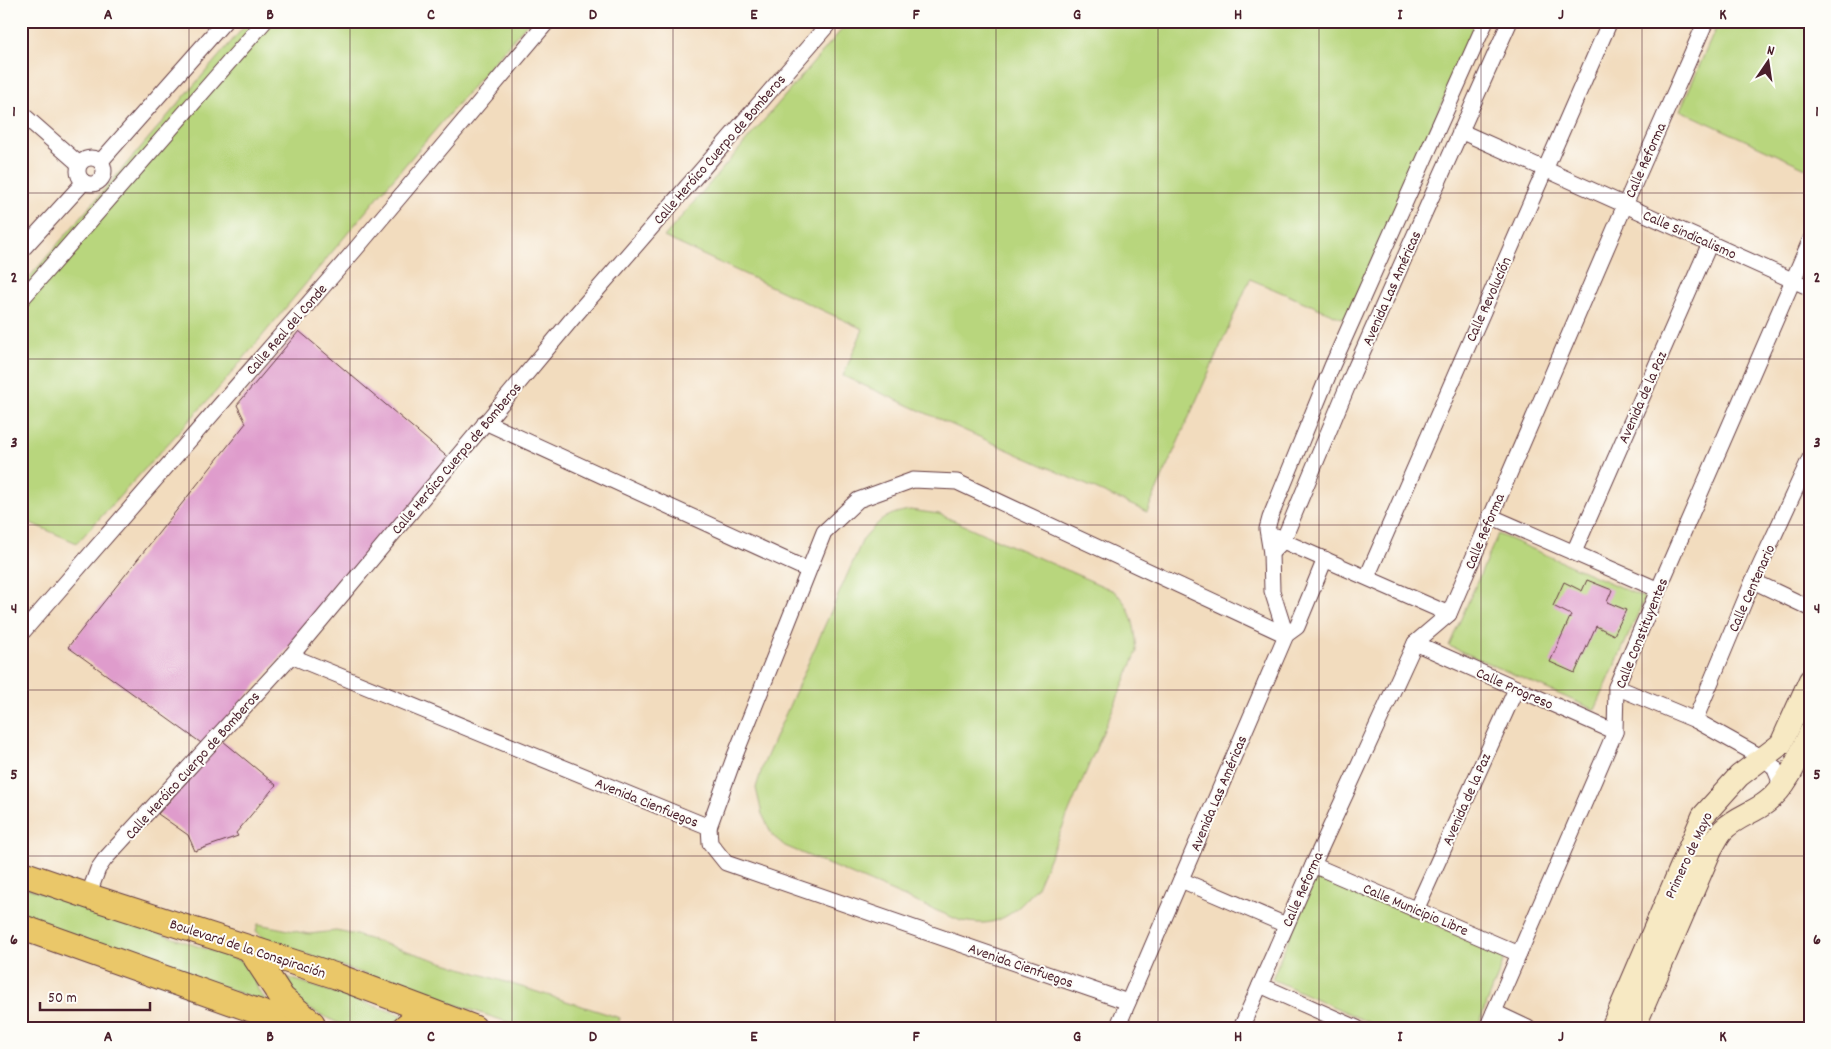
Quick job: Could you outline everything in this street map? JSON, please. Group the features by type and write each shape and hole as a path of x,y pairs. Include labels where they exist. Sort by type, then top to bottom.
{"main road":[{"name":"Boulevard de la Conspiración","path":"21,873 250,950 336,976 474,1028"},
{"path":"21,927 304,1028"},
{"path":"250,950 282,998 303,1017 319,1028"},
{"path":"404,1028 416,1018 435,1014"}],"street":[{"path":"101,161 225,21"},
{"path":"21,300 265,21"},
{"name":"Calle Real del Conde","path":"21,634 354,251 548,21"},
{"name":"Calle Heróico Cuerpo de Bomberos","path":"88,896 98,869 105,859 291,656 572,319 830,21"},
{"name":"Avenida Las Américas","path":"1117,1028 1286,635 1272,591 1271,553 1267,529 1270,518 1332,366 1486,21"},
{"name":"Avenida Las Américas","path":"1271,553 1283,541 1353,373 1510,21"},
{"name":"Calle Revolucíón","path":"1367,577 1610,21"},
{"name":"Calle Reforma","path":"1241,1028 1313,865 1415,643 1449,614 1706,21"},
{"path":"1455,92 1474,101"},
{"path":"21,113 79,164"},
{"name":"Calle Sindicalismo","path":"1460,131 1810,288"},
{"path":"91,158 101,161 104,171 102,178 97,183 90,184 84,182 79,177 77,171 79,164 84,159 91,158"},
{"path":"21,251 84,182"},
{"name":"Calle Constituyentes","path":"1487,1028 1615,732 1616,687 1810,241"},
{"name":"Avenida de la Paz","path":"1574,552 1710,243"},
{"path":"1332,366 1353,373"},
{"path":"485,422 808,570"},
{"name":"Calle Centenario","path":"1695,720 1753,581 1810,458"},
{"path":"709,827 824,532 858,500 913,480 957,482 1286,635 1297,627 1325,559"},
{"path":"1490,516 1659,590"},
{"path":"1267,529 1283,541 1449,614"},
{"path":"1753,581 1810,608"},
{"name":"Calle Progreso","path":"1415,643 1615,732"},
{"name":"Avenida Cienfuegos","path":"291,656 709,827 710,843 726,863 1128,1002"},
{"name":"Primero de Mayo","path":"1612,1028 1703,816 1739,776 1781,744 1810,680"},
{"path":"1616,687 1695,720 1763,758 1774,767 1779,779 1778,790"},
{"name":"Avenida de la Paz","path":"1416,910 1516,689"},
{"name":"Primero de Mayo","path":"1634,1028 1710,850 1722,831 1734,821 1767,802 1778,790 1789,776 1810,733"},
{"path":"1733,784 1733,799 1740,807 1751,811"},
{"name":"Calle Municipio Libre","path":"1313,865 1519,954"},
{"path":"1180,880 1286,925"},
{"path":"1260,985 1357,1028"},
{"path":"1494,1012 1528,1028"}],"green space":[{"path":"249,21 529,21 387,186 219,388 77,543 21,519 21,287"},
{"path":"849,21 1478,21 1346,320 1250,279 1147,512 843,376 863,329 664,237"},
{"path":"1719,21 1810,21 1810,170 1680,110"},
{"path":"910,510 939,514 1114,591 1129,611 1134,626 1137,652 1037,887 1013,911 998,920 990,922 961,921 785,846 773,836 762,814 756,788 763,765 863,539 884,519"},
{"path":"1498,534 1645,598 1595,710 1449,646"},
{"path":"1316,873 1506,955 1477,1028 1381,1028 1272,979"},
{"path":"21,886 250,964 258,990 268,1003 21,917"},
{"path":"258,924 309,934 336,931 356,935 620,1018 617,1028 525,1028 267,941 256,931"},
{"path":"268,971 408,1017 397,1028 348,1028 303,1006"}],"building":[{"path":"299,331 451,460 204,745 68,647 246,423 237,405"},
{"path":"1587,580 1612,590 1607,602 1626,610 1614,635 1596,626 1575,673 1550,662 1571,615 1553,606 1564,582 1582,591"},
{"path":"223,741 276,785 236,833 238,836 195,851 188,835 158,814"}]}
